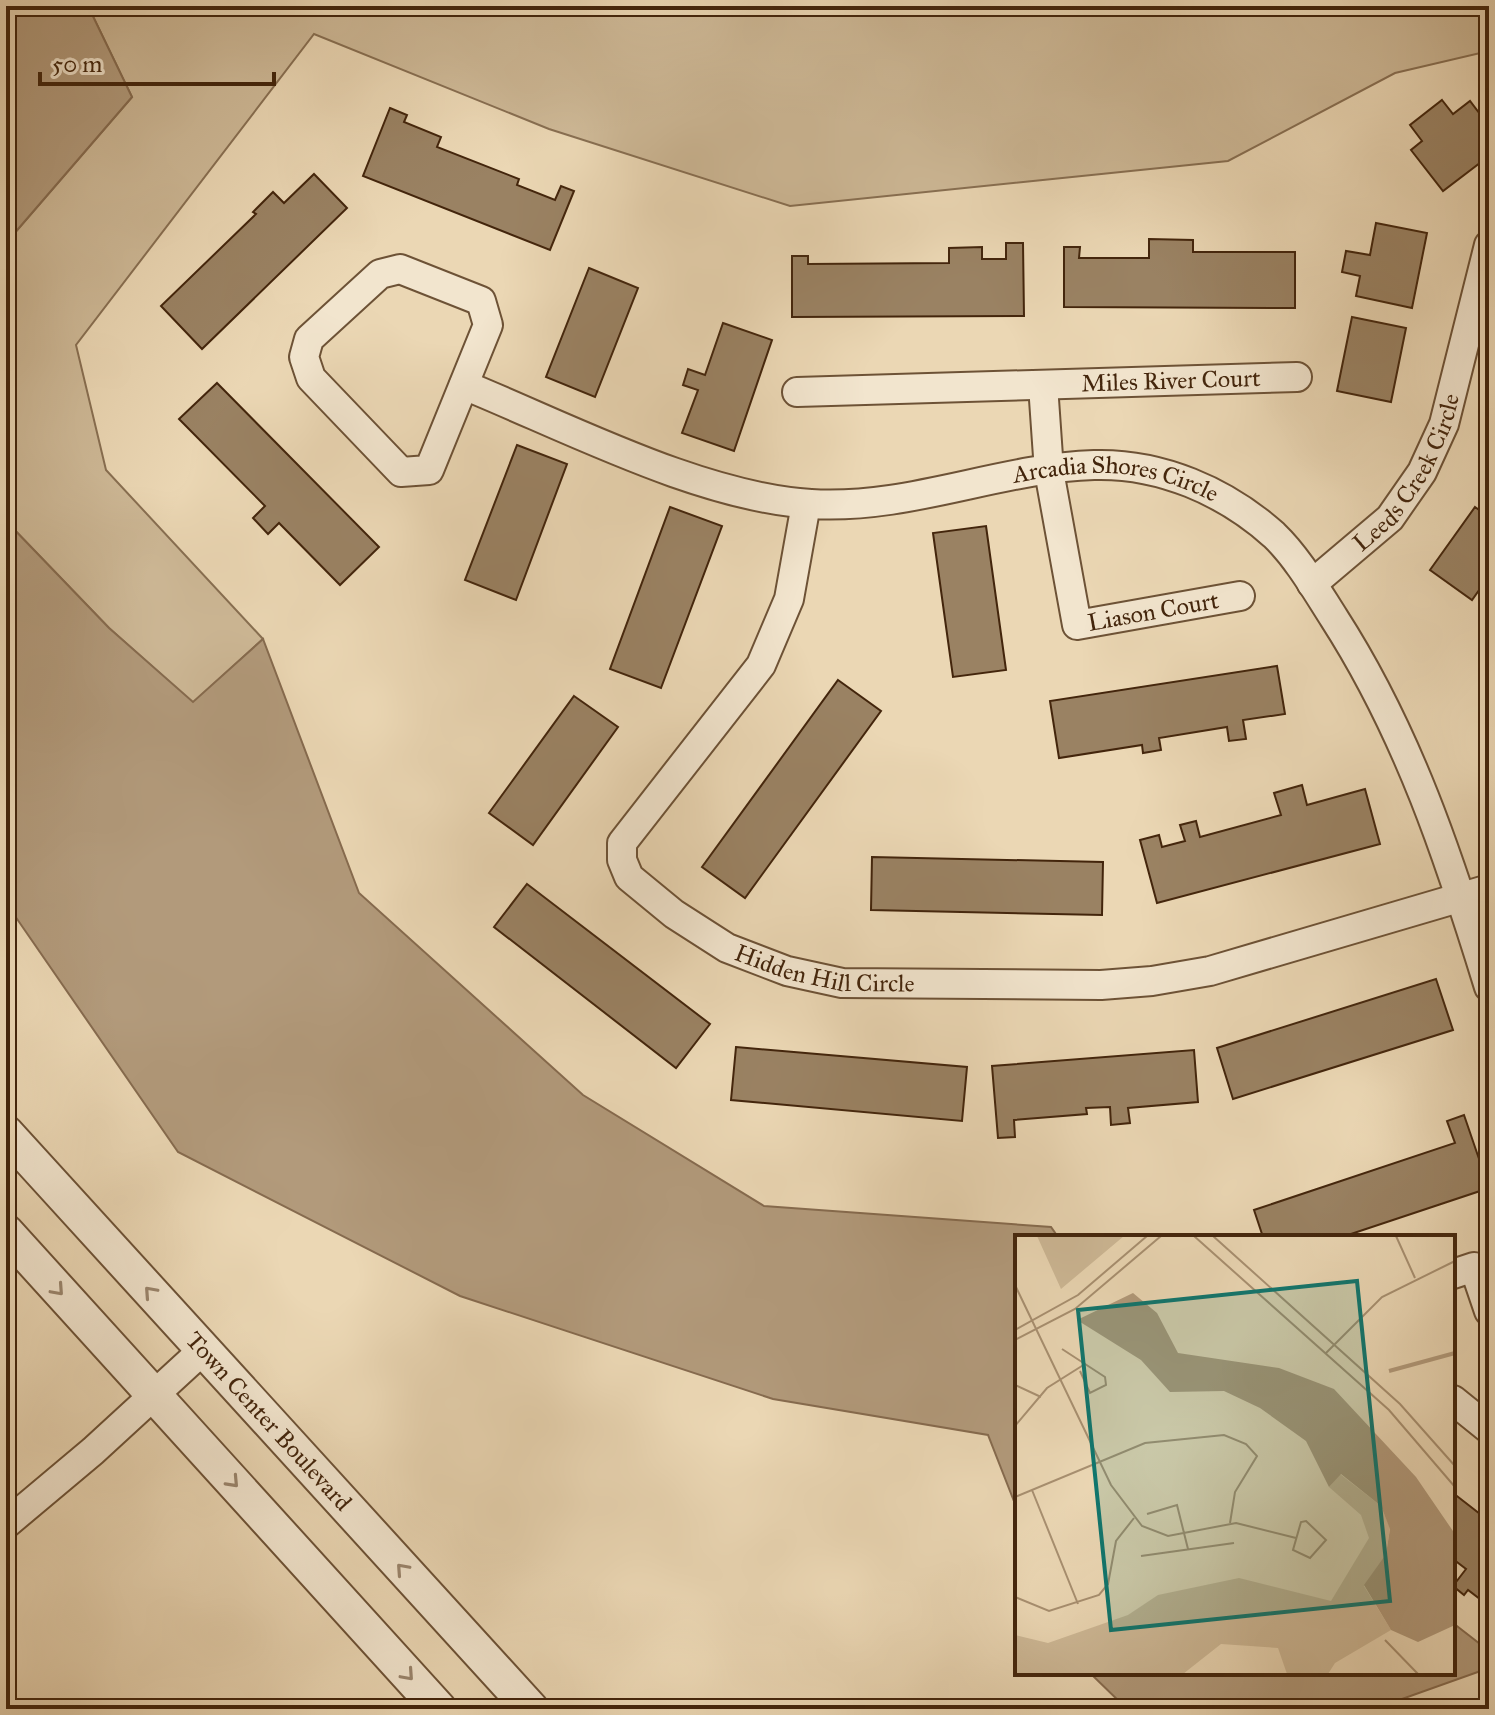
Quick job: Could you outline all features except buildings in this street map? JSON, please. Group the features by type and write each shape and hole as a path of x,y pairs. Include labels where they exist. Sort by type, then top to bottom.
{"street":[{"name":"Leeds Creek Circle","path":"1312,584 1390,518 1422,472 1444,424 1489,245"},
{"path":"400,269 481,301 488,325 464,385 429,470 401,472 311,378 304,357 309,339 380,274 400,269"},
{"name":"Miles River Court","path":"797,392 1297,377"},
{"name":"Arcadia Shores Circle","path":"464,385 705,484 806,504 876,503 1093,465 1144,468 1190,482 1232,503 1275,537 1312,584 1388,709 1446,848 1489,987"},
{"path":"1043,385 1049,471"},
{"name":"Liason Court","path":"1049,471 1077,625 1240,596"},
{"name":"Hidden Hill Circle","path":"806,504 789,599 761,665 622,843 622,860 629,877 674,914 727,948 787,971 842,983 1101,985 1210,971 1462,898"},
{"path":"1462,898 1489,889"},
{"name":"Town Center Boulevard","path":"6,1133 531,1709"},
{"path":"6,1232 439,1709"},
{"path":"1455,1273 1474,1267 1489,1311"},
{"path":"6,1524 93,1451 203,1350"},
{"path":"1455,1402 1488,1428"}],"shaded area":[{"path":"6,6 88,6 132,97 6,243"},
{"path":"88,6 1489,6 1489,51 1395,73 1228,161 790,206 549,129 314,34 76,345 106,470 263,639 193,703 109,628 6,521 6,243 132,97"},
{"path":"6,521 109,628 193,702 263,639 359,893 583,1095 764,1206 1051,1227 1057,1235 1015,1235 1015,1504 988,1435 773,1399 460,1296 178,1152 6,903"},
{"path":"1455,1625 1489,1651 1489,1668 1374,1709 1127,1709 1092,1675 1455,1675"}]}
